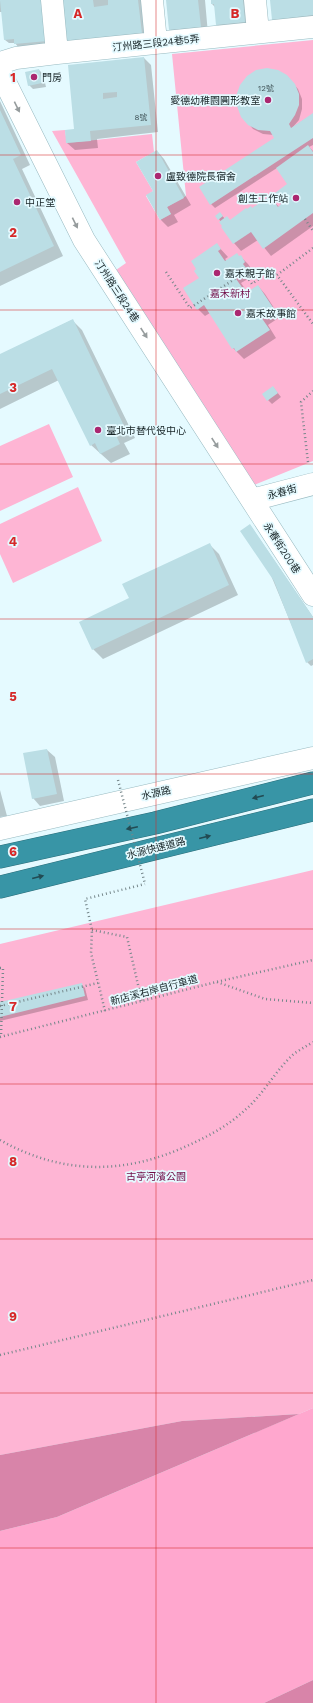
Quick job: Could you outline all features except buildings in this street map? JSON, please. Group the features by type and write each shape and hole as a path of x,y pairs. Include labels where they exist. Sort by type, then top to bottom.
{"highway":[{"path":"0,857 155,823 304,786"},
{"name":"水源快速道路","path":"0,887 313,810"}],"street":[{"path":"52,0 57,53"},
{"path":"152,0 156,42"},
{"path":"255,0 258,32"},
{"name":"汀州路三段24巷5弄","path":"0,63 16,58 57,53 313,27"},
{"name":"汀州路三段24巷","path":"0,72 84,240 252,500"},
{"name":"永春街","path":"252,500 312,484"},
{"name":"永春街200巷","path":"252,500 313,595"},
{"name":"水源路","path":"0,829 313,758"}],"path":[{"path":"305,219 313,231"},
{"path":"166,272 190,308 244,272 252,284 267,273 277,274 313,248"},
{"path":"277,274 313,324"},
{"path":"312,484 301,402 313,391"},
{"path":"105,1011 91,953 92,930 85,899 145,884 118,780"},
{"path":"92,930 127,937 142,1002"},
{"name":"新店溪右岸自行車道","path":"1,1036 142,1002 216,982 313,960"},
{"path":"0,968 3,968 1,1036"},
{"path":"216,982 265,999 313,1003"},
{"path":"1,1005 98,983"},
{"path":"0,1140 43,1159 74,1166 118,1167 148,1161 177,1151 211,1136 245,1110 295,1054 313,1042"},
{"path":"0,1355 313,1280"}],"green space":[{"name":"嘉禾新村","path":"313,40 313,461 254,485 116,270 126,263 52,131 65,130 67,143 152,134 154,152 136,162 153,191 146,196 160,220 171,214 167,207 186,196 172,54"},
{"path":"49,424 73,477 0,511 0,446"},
{"path":"78,487 102,541 13,583 0,554 0,524"},
{"name":"古亭河濱公園","path":"313,870 313,1408 299,1414 182,1421 0,1455 0,944"}],"shaded area":[{"path":"313,1408 313,1680 264,1703 0,1703 0,1531 57,1517"},
{"path":"299,1414 57,1517 0,1531 0,1455 182,1421"},
{"path":"313,1680 313,1703 264,1703"}],"place":[{"name":"門房","path":"34,77"},
{"name":"愛德幼稚園圓形教室","path":"268,100"},
{"name":"盧致德院長宿舍","path":"158,176"},
{"name":"創生工作站","path":"296,198"},
{"name":"中正堂","path":"17,202"},
{"name":"嘉禾親子館","path":"217,273"},
{"name":"嘉禾故事館","path":"238,313"},
{"name":"臺北市替代役中心","path":"98,430"}]}
